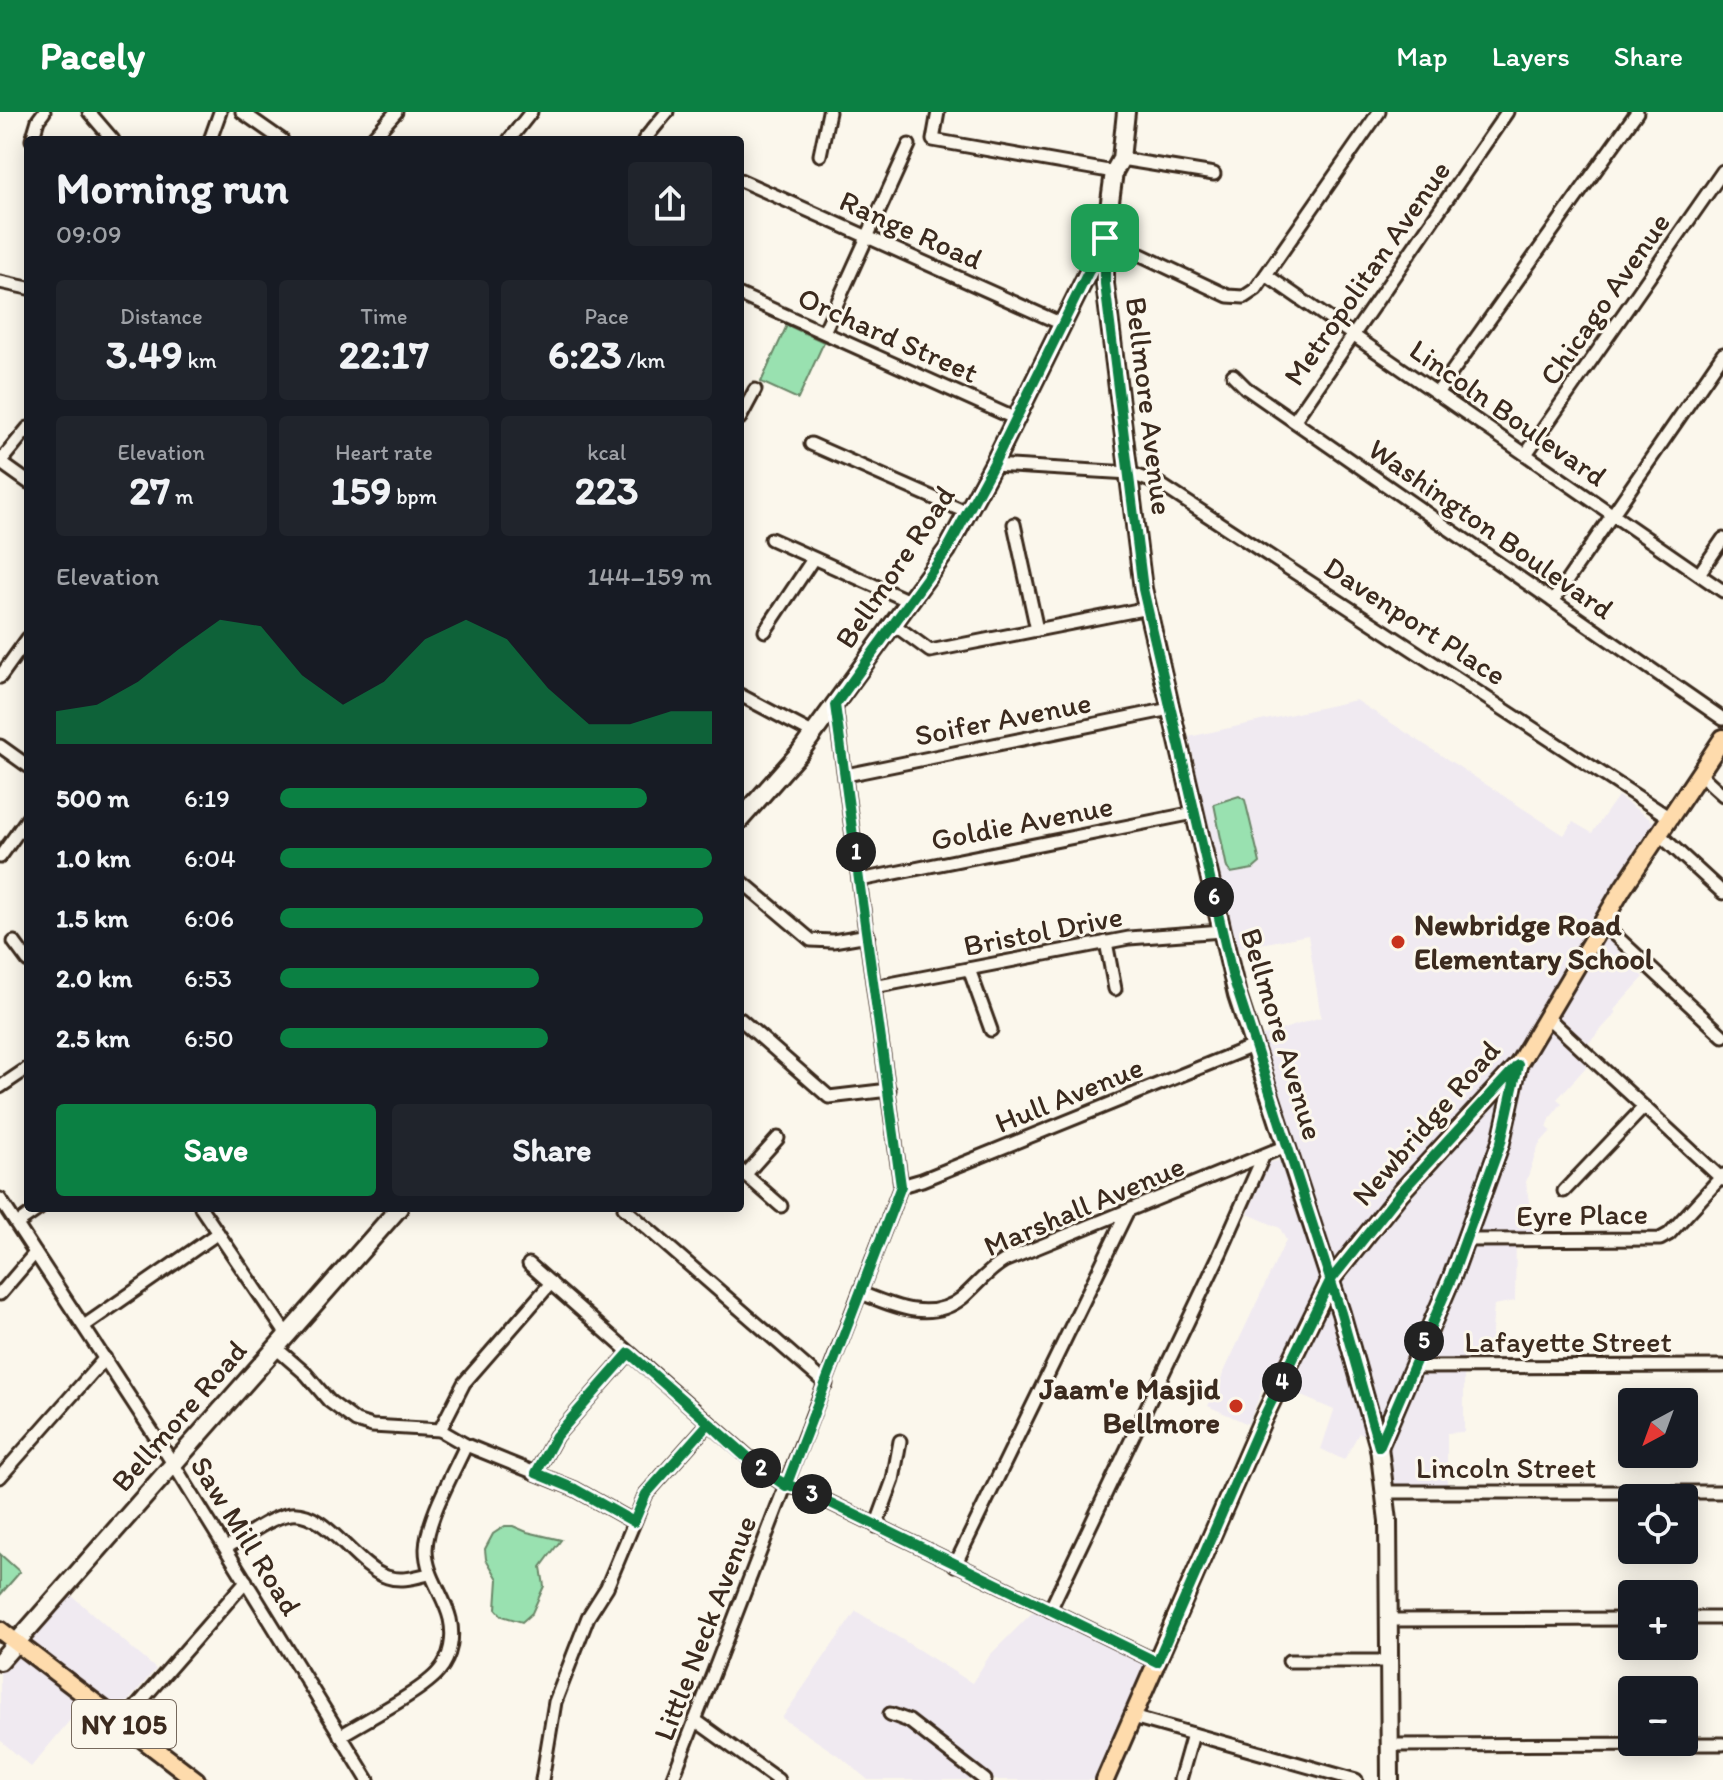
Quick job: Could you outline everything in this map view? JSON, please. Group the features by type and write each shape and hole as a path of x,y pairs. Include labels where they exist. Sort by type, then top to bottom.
{"main road":[{"name":"Bellmore Avenue","path":"1126,112 1105,238 1105,284 1148,608 1237,995 1330,1281 1379,1447 1386,1492 1390,1780"},
{"name":"Bellmore Road","path":"744,815 814,734 947,550 993,465 1105,238"},
{"name":"Newbridge Road","path":"1105,1780 1262,1421 1330,1281 1409,1183 1518,1065 1602,923 1723,738"},
{"path":"1379,1447 1465,1240 1501,1142 1518,1065"},
{"name":"Bellmore Road","path":"0,1661 396,1212"},
{"name":"NY 105","path":"0,1630 196,1780"}],"street":[{"path":"33,136 44,112"},
{"path":"89,112 110,136"},
{"path":"211,136 220,112"},
{"path":"242,112 276,136"},
{"path":"375,136 396,112"},
{"path":"512,136 531,112"},
{"path":"647,136 667,112"},
{"path":"820,155 829,112"},
{"path":"938,112 933,140 1118,166 1214,174"},
{"path":"1105,238 1228,296 1244,297 1256,289 1379,112"},
{"name":"Metropolitan Avenue","path":"1294,421 1507,112"},
{"path":"1437,393 1637,112"},
{"path":"824,332 909,145"},
{"name":"Chicago Avenue","path":"1526,454 1723,171"},
{"name":"Range Road","path":"744,182 1062,324"},
{"name":"Lincoln Boulevard","path":"1266,275 1723,591"},
{"path":"0,282 24,287"},
{"name":"Orchard Street","path":"744,297 1016,419"},
{"path":"1553,601 1723,354"},
{"name":"Washington Boulevard","path":"1233,375 1246,388 1723,719"},
{"path":"744,411 755,390"},
{"path":"24,433 0,462 24,479"},
{"path":"811,444 968,513"},
{"name":"Davenport Place","path":"993,465 1130,473 1161,485 1670,818"},
{"path":"1014,524 1037,630"},
{"path":"771,539 909,601"},
{"path":"1699,574 1723,539"},
{"path":"765,631 813,559"},
{"path":"893,624 930,651 1148,608"},
{"path":"0,677 24,644"},
{"path":"744,697 814,734"},
{"name":"Little Neck Avenue","path":"672,1780 901,1186 835,705"},
{"name":"Soifer Avenue","path":"846,775 1170,709"},
{"path":"0,746 24,763"},
{"path":"1700,774 1723,795"},
{"name":"Goldie Avenue","path":"860,880 1194,813"},
{"path":"0,857 24,824"},
{"path":"1659,834 1723,893"},
{"path":"744,883 811,940 833,941 868,935"},
{"path":"1602,923 1723,1036"},
{"name":"Bristol Drive","path":"874,987 1106,942 1222,931"},
{"path":"14,942 24,956"},
{"path":"1106,942 1115,989"},
{"path":"969,969 991,1030"},
{"path":"1547,1017 1722,1178"},
{"path":"744,1023 829,1097 889,1090"},
{"name":"Hull Avenue","path":"901,1186 1253,1046"},
{"path":"0,1087 24,1071"},
{"path":"1564,1191 1644,1107"},
{"path":"744,1172 778,1138"},
{"name":"Marshall Avenue","path":"861,1293 909,1310 937,1310 961,1299 984,1274 1004,1261 1286,1146"},
{"path":"1050,1610 1263,1157"},
{"path":"744,1174 781,1206"},
{"name":"Eyre Place","path":"1465,1240 1660,1239 1669,1234 1722,1178"},
{"name":"Saw Mill Road","path":"0,1199 174,1465 368,1780"},
{"path":"17,1224 34,1212"},
{"path":"204,1212 282,1342 329,1401 356,1421 372,1426 440,1430 466,1445 575,1489 634,1522"},
{"path":"629,1212 826,1384"},
{"path":"955,1565 1127,1212"},
{"path":"84,1326 218,1233"},
{"path":"0,1294 35,1253"},
{"path":"529,1264 709,1423 786,1486 802,1489 1157,1662"},
{"path":"440,1430 464,1383 551,1283"},
{"path":"536,1473 556,1436 629,1353"},
{"path":"0,1477 105,1358"},
{"name":"Lafayette Street","path":"1413,1367 1723,1366"},
{"path":"542,1780 552,1713 588,1617 607,1587 646,1494 709,1423"},
{"path":"876,1526 893,1480 900,1441"},
{"path":"340,1736 429,1681 447,1658 452,1636 450,1618 429,1574 427,1538 466,1445"},
{"name":"Lincoln Street","path":"1386,1492 1723,1492"},
{"path":"226,1548 277,1518 305,1515 326,1529 373,1571 387,1578 409,1579 429,1574"},
{"path":"122,1723 246,1581"},
{"path":"1698,1618 1723,1618"},
{"path":"1390,1620 1618,1619"},
{"path":"1289,1661 1390,1661"},
{"path":"890,1714 909,1721 985,1780"},
{"path":"1133,1717 1356,1780"},
{"path":"695,1720 778,1780"},
{"path":"1180,1780 1193,1734"},
{"path":"1390,1745 1723,1744"}],"shaded area":[{"path":"1356,700 1564,835 1573,822 1592,833 1618,796 1654,822 1593,924 1644,977 1587,1045 1587,1066 1557,1099 1562,1103 1547,1127 1551,1131 1539,1144 1526,1182 1534,1234 1516,1235 1515,1301 1494,1305 1490,1358 1473,1359 1464,1377 1464,1432 1447,1433 1447,1491 1387,1490 1377,1437 1359,1433 1344,1460 1321,1449 1334,1410 1266,1381 1248,1424 1208,1406 1286,1240 1280,1228 1248,1214 1268,1163 1297,1156 1259,1037 1321,1017 1308,935 1234,949 1189,737"},
{"path":"63,1588 156,1669 116,1715 90,1696 31,1767 0,1740 0,1660"},
{"path":"1038,1607 1154,1662 1103,1780 868,1780 842,1758 782,1718 856,1611 972,1683 990,1655"}],"green space":[{"path":"787,325 824,342 798,399 761,382"},
{"path":"1239,796 1245,800 1260,863 1253,869 1231,873 1227,868 1214,804"},
{"path":"505,1526 561,1540 541,1567 544,1586 532,1613 522,1622 502,1616 496,1609 498,1579 486,1559 485,1549 493,1534"},
{"path":"0,1554 20,1572 0,1595"}],"place":[{"name":"Newbridge Road Elementary School","path":"1398,942"},
{"name":"Jaam'e Masjid Bellmore","path":"1236,1406"}],"route":[{"path":"1105,238 993,465 947,550 835,705 901,1186 786,1486 764,1471 629,1353 556,1436 536,1473 575,1489 634,1522 646,1494 709,1423 764,1471 786,1486 802,1489 1157,1662 1262,1421 1330,1281 1425,1164 1518,1065 1501,1142 1452,1277 1379,1447 1341,1313 1330,1281 1237,995 1170,709 1143,589 1105,284 1105,238"}]}
